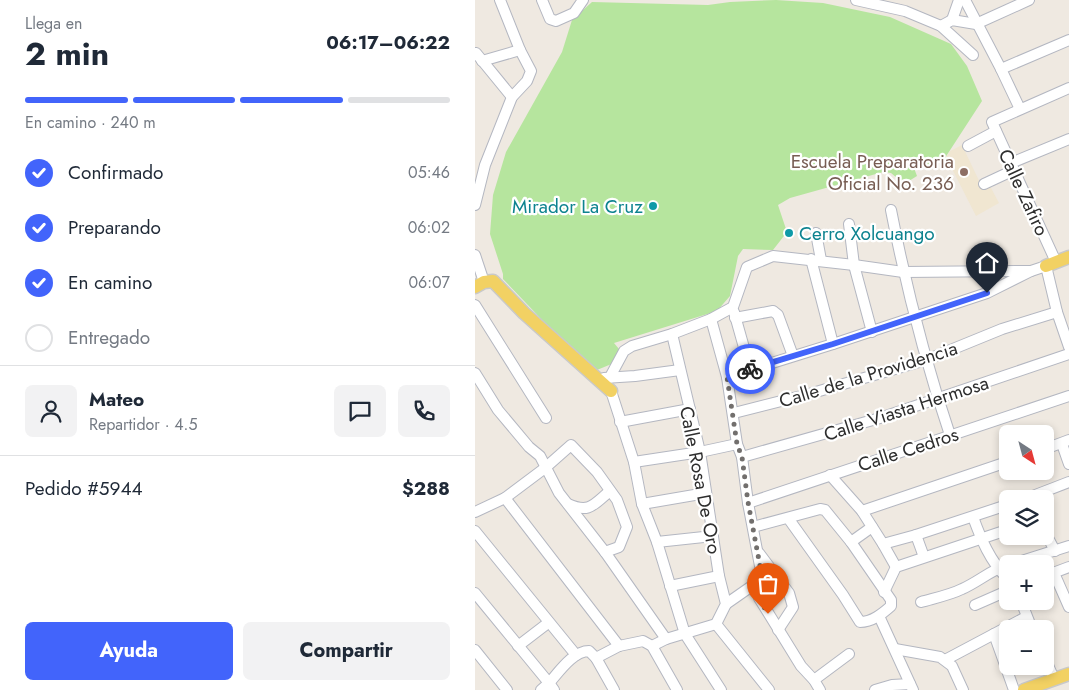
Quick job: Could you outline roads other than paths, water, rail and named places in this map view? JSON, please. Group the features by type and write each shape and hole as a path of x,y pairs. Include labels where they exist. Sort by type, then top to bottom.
{"main road":[{"path":"1051,264 1069,258"},
{"path":"480,285 493,282 524,313 611,391"},
{"path":"1024,690 1069,674"}],"street":[{"path":"475,205 485,165 512,98 527,81 531,71 520,50 500,0"},
{"path":"542,0 550,18 556,21 574,13 583,0"},
{"path":"856,0 905,11 941,26 973,55"},
{"path":"952,20 959,0"},
{"path":"965,0 1020,109"},
{"path":"941,26 952,20 976,24 1029,0"},
{"path":"1001,69 1069,40"},
{"path":"477,55 520,50"},
{"path":"477,55 512,98"},
{"path":"968,146 1020,109 1069,88"},
{"name":"Calle Zafiro","path":"994,126 1013,166 1051,264 1057,312 1069,346"},
{"path":"984,184 1013,166 1069,139"},
{"path":"891,210 914,318 950,435"},
{"path":"849,224 854,264 871,332"},
{"path":"816,233 816,260 833,344"},
{"path":"475,255 480,285"},
{"path":"749,369 734,312 747,267 773,256 854,264 903,272 1031,270"},
{"path":"727,377 987,293 1031,270 1051,264"},
{"path":"475,306 546,418"},
{"path":"610,377 624,351 632,346 734,312 773,311 778,315 793,356"},
{"name":"Calle de la Providencia","path":"734,413 809,394 926,360 1003,329 1057,312"},
{"path":"711,319 727,377 734,413 737,444 742,457 748,502 758,552 761,571 756,590 801,666 814,680 820,690"},
{"name":"Calle Rosa De Oro","path":"672,334 700,452 719,576 726,604"},
{"name":"Calle Viasta Hermosa","path":"742,457 880,418 1069,354"},
{"path":"596,378 680,370"},
{"path":"475,373 498,410 529,447 540,456 559,493 605,552 666,639"},
{"path":"611,391 634,462 642,504 657,542 685,634 721,690"},
{"name":"Calle Cedros","path":"748,502 1069,396"},
{"path":"620,422 689,409"},
{"path":"1065,442 1069,464"},
{"path":"634,462 700,452 737,444"},
{"path":"476,508 505,498 545,468 571,445 597,472 617,500 627,527 619,547 605,552"},
{"path":"861,511 999,465"},
{"path":"829,475 861,511 896,567"},
{"path":"1048,490 1069,482"},
{"path":"567,504 579,509 589,508 610,491"},
{"path":"642,504 706,493"},
{"path":"505,498 619,646"},
{"path":"883,544 916,536 999,508"},
{"path":"753,527 820,509 825,510 851,542 891,600 891,606 879,616 865,622 860,622 788,518"},
{"path":"973,516 981,539 999,561"},
{"path":"851,542 872,527"},
{"path":"475,530 548,623 576,655"},
{"path":"884,592 896,567 999,533"},
{"path":"657,542 713,536"},
{"path":"916,536 924,557"},
{"path":"1052,545 1055,551"},
{"path":"1042,555 1069,546"},
{"path":"758,552 789,593 793,607 778,630"},
{"path":"1054,573 1069,567"},
{"path":"921,602 961,590 999,568"},
{"path":"670,586 719,576"},
{"path":"652,646 666,639 717,624 726,604 759,580"},
{"path":"1054,581 1069,607"},
{"path":"475,593 518,646 548,688 576,655 583,651 589,651 596,658 614,690"},
{"path":"975,605 999,594"},
{"path":"1024,610 1028,620"},
{"path":"875,690 892,685 912,687 879,616"},
{"path":"945,660 1027,617"},
{"path":"518,646 548,623"},
{"path":"717,624 769,690"},
{"path":"994,634 1014,690"},
{"path":"596,658 619,646 643,641 652,646 677,690"},
{"path":"895,648 945,660 953,666 963,690"},
{"path":"475,650 507,690"},
{"path":"814,680 849,654"},
{"path":"1052,675 1054,679"}],"place":[{"name":"Escuela Preparatoria Oficial No. 236","path":"964,172"},
{"name":"Mirador La Cruz","path":"653,206"},
{"name":"Cerro Xolcuango","path":"789,233"}]}
